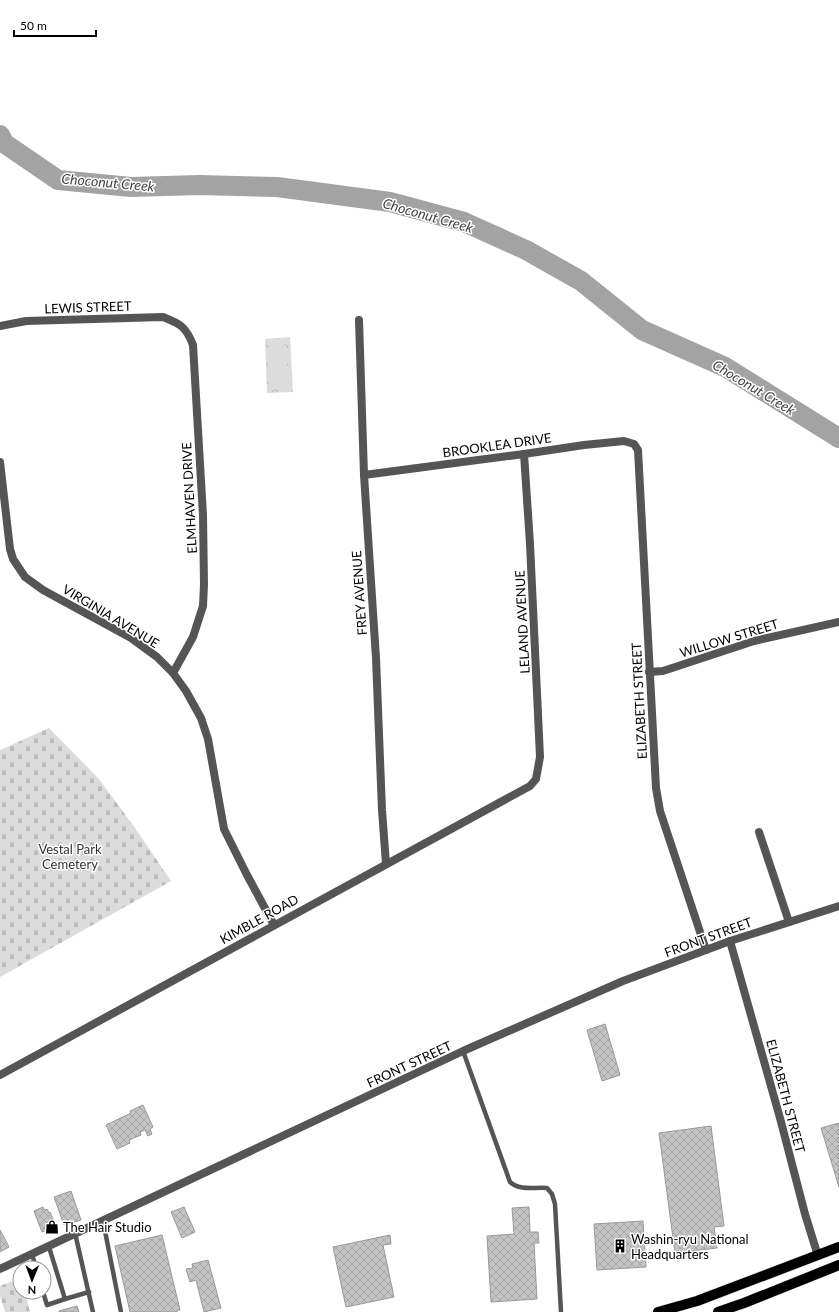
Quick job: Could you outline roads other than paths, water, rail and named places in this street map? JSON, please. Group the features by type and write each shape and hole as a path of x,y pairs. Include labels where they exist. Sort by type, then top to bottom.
{"main road":[{"path":"658,1312 697,1301 839,1248"},
{"path":"718,1312 839,1265"}],"street":[{"name":"LEWIS STREET","path":"0,326 26,321 162,317 176,322"},
{"name":"FREY AVENUE","path":"359,320 364,476 376,658 382,810 386,864"},
{"name":"ELMHAVEN DRIVE","path":"173,674 193,637 203,606 204,584 203,515 193,346 188,332 176,322"},
{"name":"BROOKLEA DRIVE","path":"364,476 584,445 624,441 634,444"},
{"name":"ELIZABETH STREET","path":"634,444 638,450 656,788 660,811 706,950"},
{"name":"LELAND AVENUE","path":"524,454 530,544 540,758 536,779 530,786"},
{"name":"VIRGINIA AVENUE","path":"0,462 10,549 13,559 26,577 43,590 131,638 157,657 186,691 201,718 208,739 224,829 274,925"},
{"name":"WILLOW STREET","path":"649,672 663,671 754,641 839,622"},
{"name":"KIMBLE ROAD","path":"0,1074 530,786"},
{"path":"759,832 789,922"},
{"name":"FRONT STREET","path":"0,1269 463,1051 624,980 730,941 839,906"},
{"name":"ELIZABETH STREET","path":"730,941 780,1118 805,1214 818,1256"}],"lane":[{"path":"463,1051 510,1182 515,1186 523,1188 546,1188 552,1194 555,1204 560,1312"},
{"path":"103,1221 122,1312"},
{"path":"75,1233 93,1312"},
{"path":"49,1246 65,1299"},
{"path":"32,1254 34,1260"},
{"path":"45,1300 47,1305 88,1292"}],"waterway":[{"name":"Choconut Creek","path":"0,135 4,143 58,180 131,187 199,185 277,187 390,202 464,222 526,250 581,281 642,330 725,367 839,438"}],"place":[{"name":"The Hair Studio","path":"52,1227"},
{"name":"Washin-ryu National Headquarters","path":"620,1246"}],"park label":[{"name":"Vestal Park Cemetery","path":"70,856"}]}
